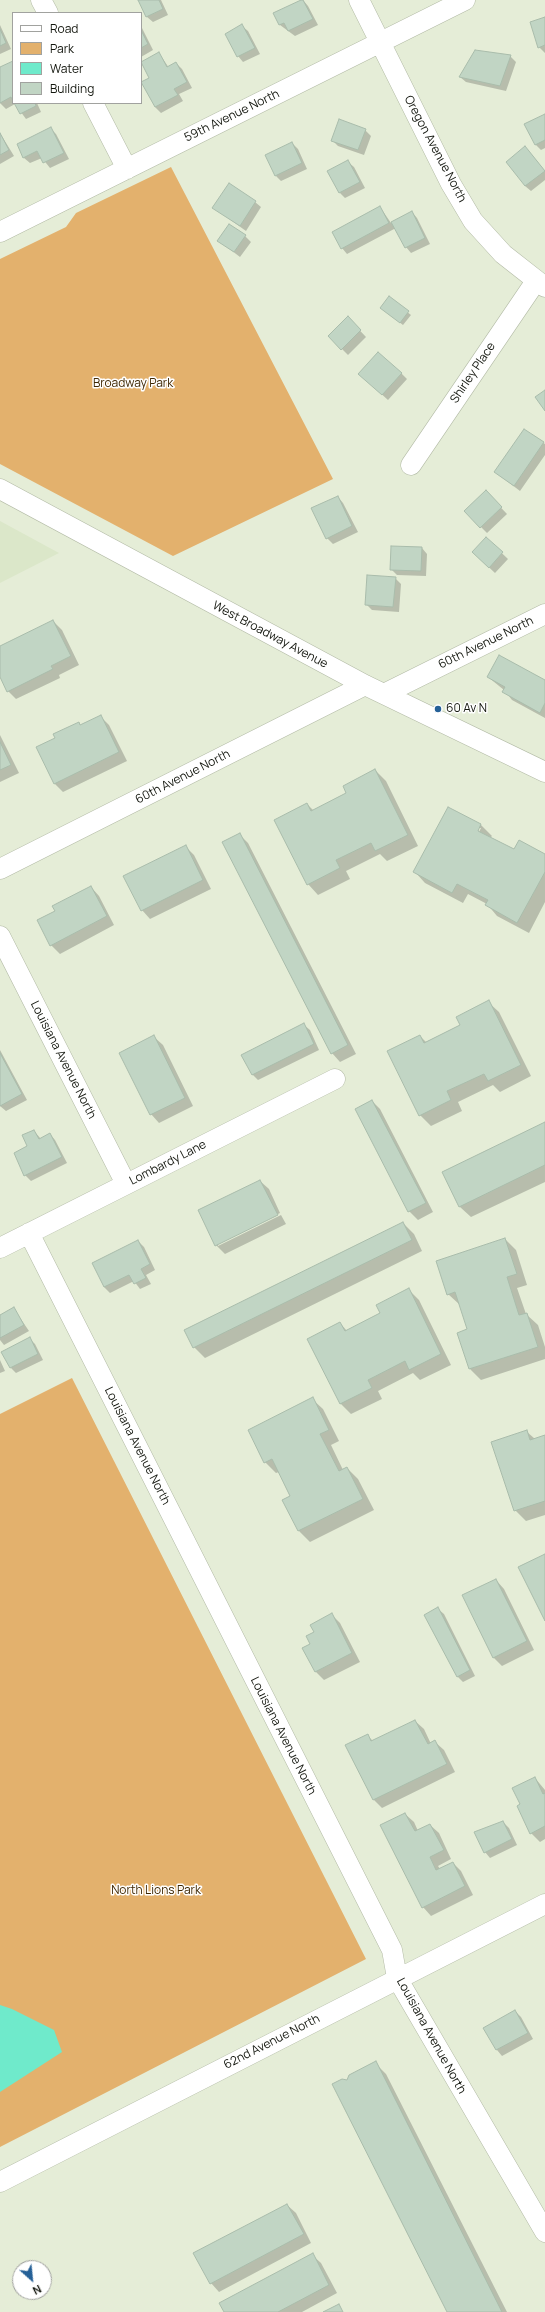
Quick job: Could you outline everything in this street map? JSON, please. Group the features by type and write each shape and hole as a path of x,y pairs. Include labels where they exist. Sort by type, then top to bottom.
{"street":[{"path":"41,0 47,12"},
{"name":"Oregon Avenue North","path":"359,0 451,184 473,221 503,254 540,284"},
{"name":"59th Avenue North","path":"0,232 465,0"},
{"path":"94,104 126,169"},
{"name":"Shirley Place","path":"411,465 540,284"},
{"name":"West Broadway Avenue","path":"0,489 366,685 545,772"},
{"name":"60th Avenue North","path":"384,694 545,614"},
{"name":"60th Avenue North","path":"0,869 366,685"},
{"name":"Louisiana Avenue North","path":"0,936 126,1184"},
{"name":"Lombardy Lane","path":"0,1248 335,1079"},
{"name":"Louisiana Avenue North","path":"29,1233 392,1950 397,1978 545,2232"},
{"name":"62nd Avenue North","path":"0,2182 397,1978 545,1904"}],"shaded area":[{"path":"0,521 59,553 0,583"}],"green space":[{"name":"Broadway Park","path":"171,167 333,479 173,556 0,464 0,259 66,227 76,213"},
{"name":"North Lions Park","path":"72,1378 366,1959 0,2147 0,1414"}],"water":[{"path":"0,2005 12,2009 54,2030 62,2052 0,2092"}],"building":[{"path":"138,0 159,0 163,9 146,17"},
{"path":"303,0 313,19 288,31 284,23 279,25 273,13"},
{"path":"545,17 545,45 538,48 530,22"},
{"path":"242,24 255,48 237,57 225,34"},
{"path":"0,29 6,43 0,46"},
{"path":"142,32 148,44 142,47"},
{"path":"475,50 511,55 500,86 459,77"},
{"path":"159,52 167,67 176,62 187,82 174,89 178,95 155,107 142,84 142,82 149,78 142,61"},
{"path":"12,61 12,100 11,97 0,103 0,67"},
{"path":"15,104 35,104 36,106 20,114"},
{"path":"545,114 545,140 535,145 524,124"},
{"path":"339,119 366,129 358,150 331,141"},
{"path":"51,127 64,153 43,163 37,151 23,158 17,144"},
{"path":"0,133 9,150 0,155"},
{"path":"292,142 302,163 275,176 265,155"},
{"path":"525,146 545,171 525,186 506,162"},
{"path":"348,160 360,182 339,193 327,171"},
{"path":"229,183 256,201 240,226 212,208"},
{"path":"380,206 389,223 341,249 332,232"},
{"path":"412,211 425,238 405,248 391,222"},
{"path":"229,224 246,235 234,252 217,241"},
{"path":"389,296 409,311 400,323 380,308"},
{"path":"348,316 361,330 341,350 328,336"},
{"path":"378,352 402,373 382,395 358,374"},
{"path":"545,390 545,411 535,397"},
{"path":"524,429 544,442 514,486 494,472"},
{"path":"486,490 502,507 480,528 464,511"},
{"path":"338,496 352,526 326,539 311,508"},
{"path":"486,537 503,552 489,568 472,552"},
{"path":"391,546 422,547 421,571 390,570"},
{"path":"367,575 396,577 393,607 365,605"},
{"path":"53,620 71,656 51,666 53,669 7,692 0,677 0,646"},
{"path":"499,655 545,680 545,703 540,713 502,692 505,687 487,677"},
{"path":"101,715 119,752 54,784 36,747 55,738 53,734 79,722 80,725"},
{"path":"0,742 11,765 0,770"},
{"path":"375,769 408,835 375,851 371,843 336,860 340,868 307,885 274,820 307,803 311,811 346,793 343,786"},
{"path":"448,807 481,824 478,831 514,849 519,840 545,854 545,872 517,923 485,905 488,900 457,884 452,893 413,872"},
{"path":"240,833 348,1045 331,1054 222,842"},
{"path":"186,845 203,880 141,911 123,876"},
{"path":"91,886 107,916 50,946 37,920 55,911 52,906"},
{"path":"489,1000 521,1065 488,1081 484,1074 447,1091 451,1100 419,1116 387,1051 420,1035 424,1043 460,1025 456,1017"},
{"path":"304,1023 314,1044 252,1075 241,1055"},
{"path":"154,1035 185,1098 150,1115 119,1053"},
{"path":"0,1053 22,1094 0,1106"},
{"path":"372,1100 426,1203 408,1212 355,1109"},
{"path":"545,1122 545,1165 459,1207 442,1172"},
{"path":"34,1130 39,1139 50,1133 62,1157 24,1176 14,1153 27,1146 22,1135"},
{"path":"260,1180 278,1215 215,1246 198,1210"},
{"path":"403,1222 412,1240 193,1348 184,1330"},
{"path":"505,1238 517,1274 507,1277 519,1315 527,1313 538,1347 469,1369 457,1333 467,1329 455,1292 447,1295 436,1261"},
{"path":"138,1240 150,1264 141,1269 146,1278 134,1284 129,1275 104,1287 92,1263"},
{"path":"409,1288 441,1354 409,1370 405,1361 368,1380 372,1388 340,1404 307,1339 340,1322 345,1331 380,1313 376,1305"},
{"path":"14,1307 24,1325 0,1338 0,1315"},
{"path":"30,1337 38,1354 10,1368 1,1352"},
{"path":"313,1397 329,1430 320,1434 339,1471 347,1467 363,1499 298,1531 282,1500 290,1496 272,1459 264,1463 248,1430"},
{"path":"527,1430 530,1440 545,1435 545,1501 514,1511 491,1442"},
{"path":"545,1554 545,1621 518,1567"},
{"path":"496,1579 527,1641 493,1658 462,1595"},
{"path":"438,1607 470,1670 457,1677 424,1615"},
{"path":"332,1613 352,1653 315,1672 302,1648 310,1644 306,1636 314,1632 310,1625"},
{"path":"415,1720 428,1744 435,1740 447,1764 373,1800 345,1745 368,1734 371,1741"},
{"path":"535,1777 543,1794 545,1793 545,1826 530,1834 517,1806 520,1804 512,1788"},
{"path":"405,1813 415,1831 430,1824 444,1850 430,1857 436,1870 453,1862 465,1886 422,1908 380,1825"},
{"path":"503,1821 512,1839 484,1853 474,1832"},
{"path":"515,2010 528,2033 496,2050 483,2028"},
{"path":"376,2061 502,2312 447,2312 332,2084 342,2079 347,2080 349,2075"},
{"path":"287,2204 304,2234 210,2284 193,2253"},
{"path":"313,2253 329,2285 278,2312 224,2312 219,2303"},
{"path":"339,2304 343,2312 323,2312"}],"place":[{"name":"60 Av N","path":"438,709"}]}
